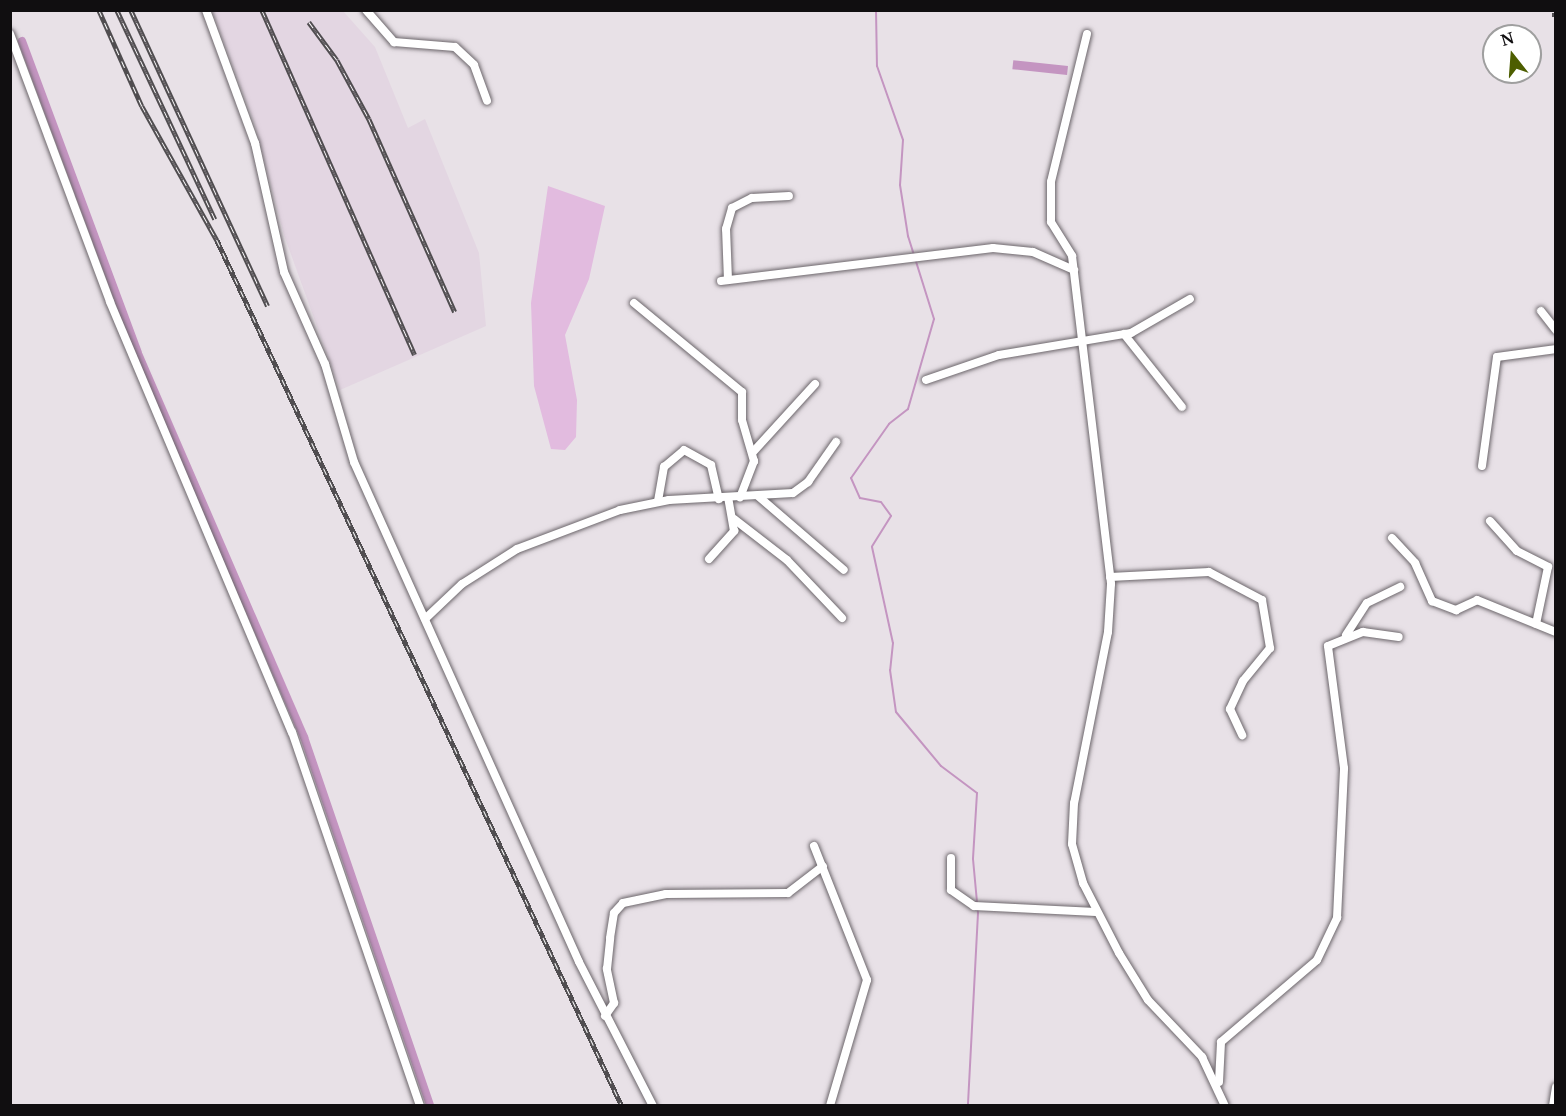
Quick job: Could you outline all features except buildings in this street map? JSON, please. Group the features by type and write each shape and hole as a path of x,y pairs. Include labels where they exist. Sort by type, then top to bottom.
{"street":[{"path":"206,10 248,118 284,272 328,373 354,462 605,1016 653,1106"},
{"path":"366,10 394,42 455,47 474,65 487,101"},
{"path":"10,34 110,302 304,764 420,1106"},
{"path":"1087,34 1052,182 1051,222 1070,247 1074,270 1110,577 1108,632 1074,802 1072,844 1096,912 1148,1000 1192,1042 1219,1086 1225,1106"},
{"path":"789,196 752,198 732,208 726,229 724,281 1017,248 1074,270"},
{"path":"926,380 999,355 1124,334 1190,299"},
{"path":"634,303 742,392 742,420 753,452"},
{"path":"1541,311 1556,330"},
{"path":"1124,334 1182,407"},
{"path":"1482,466 1497,357 1556,349"},
{"path":"740,498 753,452 815,384"},
{"path":"425,619 462,584 517,549 658,501 740,498 800,490 836,442"},
{"path":"658,501 664,467 684,450 711,465 734,519 787,560 842,618"},
{"path":"758,496 844,570"},
{"path":"709,559 731,538 734,519"},
{"path":"1490,521 1516,551 1548,567 1536,624"},
{"path":"1392,538 1414,563 1432,601 1456,610 1477,600 1556,632"},
{"path":"1110,577 1209,572 1262,600 1270,648 1243,681 1230,709 1242,735"},
{"path":"1219,1086 1221,1042 1303,974 1335,929 1344,768 1327,657 1328,646 1346,635 1367,603 1400,587"},
{"path":"1346,635 1399,637"},
{"path":"814,846 867,980 830,1106"},
{"path":"951,858 951,890 978,907 1096,912"},
{"path":"605,1016 614,1004 607,969 611,930 623,903 655,894 788,893 823,866"},
{"path":"1553,1106 1556,1087"}],"shaded area":[{"path":"212,11 343,11 375,47 408,128 425,119 479,253 486,326 340,390 284,235 254,122"},
{"path":"1013,60 1068,66 1067,75 1012,69"},
{"path":"548,186 605,206 589,279 565,335 577,400 576,437 565,450 551,449 534,386 531,303"}],"waterway":[{"path":"876,10 877,66 903,140 900,185 908,236 934,319 908,409 889,424 851,478 860,498 881,502 891,516 872,547 893,643 890,670 896,712 941,766 977,793 973,859 978,913 968,1106"},
{"path":"22,41 137,351 304,737 430,1106"}],"railway":[{"path":"99,10 142,106 217,240 622,1106"},
{"path":"117,10 215,219"},
{"path":"131,10 268,306"},
{"path":"262,10 415,355"},
{"path":"309,22 337,60 369,119 455,312"}]}
